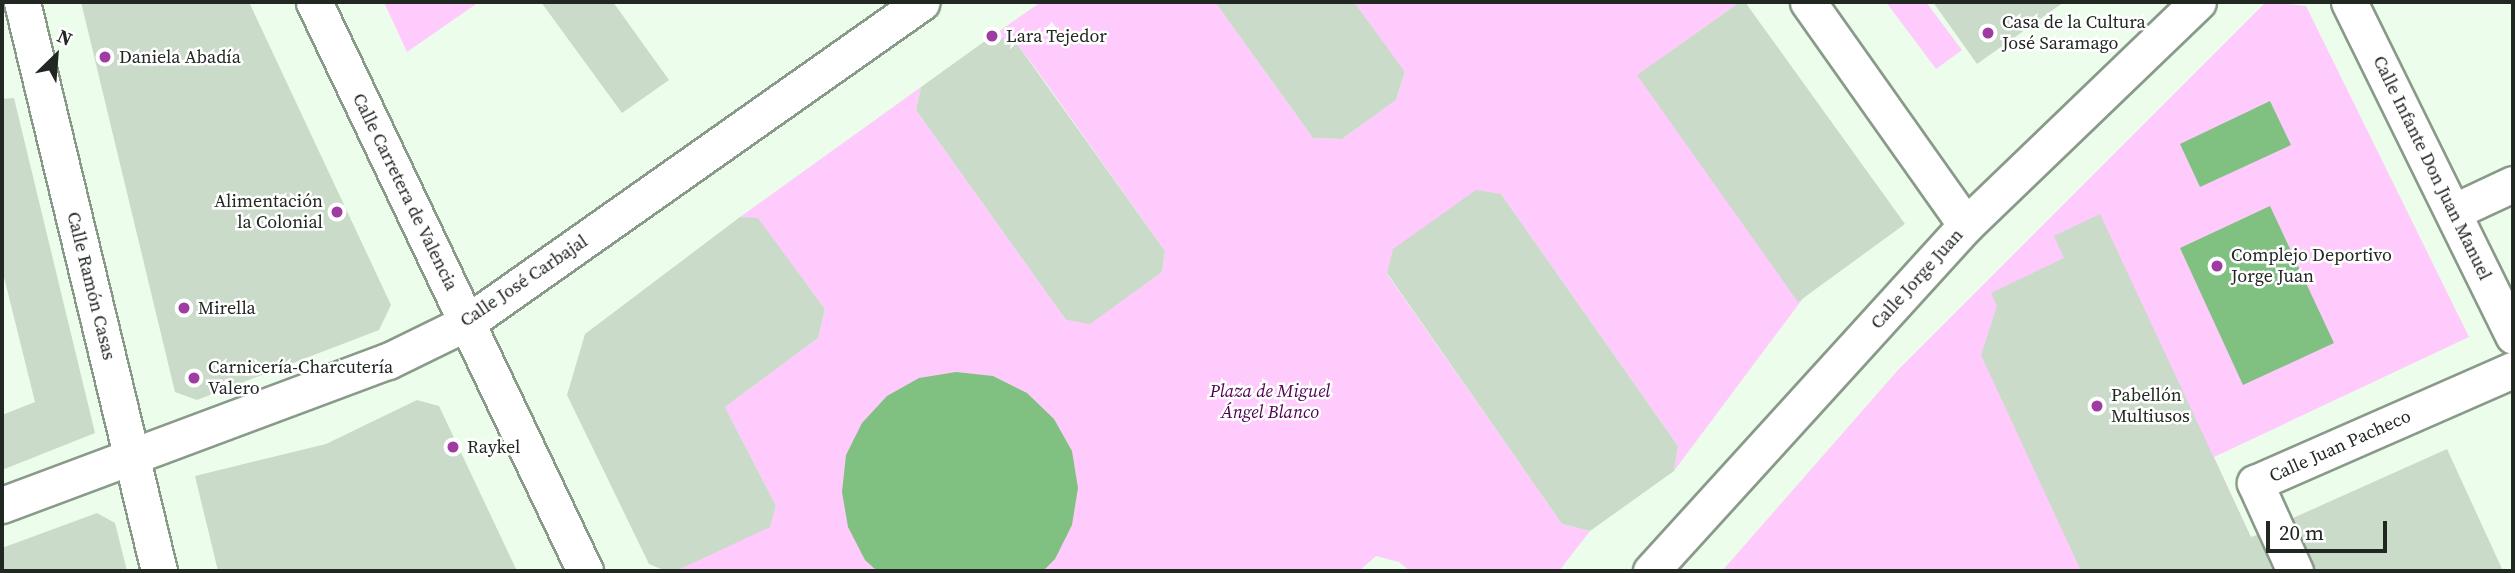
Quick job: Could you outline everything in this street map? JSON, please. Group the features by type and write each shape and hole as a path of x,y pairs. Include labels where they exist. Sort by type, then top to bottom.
{"street":[{"name":"Calle Ramón Casas","path":"22,2 159,571"},
{"name":"Calle Carretera de Valencia","path":"314,2 585,571"},
{"name":"Calle José Carbajal","path":"2,505 388,361 468,322 922,2"},
{"path":"1808,2 1966,225"},
{"name":"Calle Jorge Juan","path":"1651,571 1966,225 2198,2"},
{"name":"Calle Infante Don Juan Manuel","path":"2348,2 2455,211 2513,336"},
{"path":"2455,211 2513,184"},
{"name":"Calle Juan Pacheco","path":"2295,571 2255,483 2513,370"}],"green space":[{"path":"384,2 479,2 407,52"},
{"name":"Plaza de Miguel Ángel Blanco","path":"1041,2 1215,2 1313,138 1342,139 1396,100 1405,73 1354,2 1745,2 1748,6 1737,4 1643,71 1794,295 1804,297 1674,471 1678,446 1501,194 1393,250 1387,274 1562,524 1590,531 1559,571 1410,571 1399,562 1376,556 1359,571 676,571 770,526 776,506 725,407 818,338 825,309 758,219 740,217 921,87 916,110 1066,320 1090,323 1162,272 1165,251 1046,83 1015,41 992,36"},
{"path":"1886,2 1926,2 1962,50 1936,69"},
{"name":"Complejo Deportivo Jorge Juan","path":"2266,2 2306,6 2469,337 2214,457 2266,571 1722,571 1898,370"}],"shaded area":[{"path":"2270,101 2291,145 2200,187 2180,144"},
{"path":"2270,206 2334,343 2243,385 2180,248"},
{"path":"956,372 993,376 1027,393 1054,419 1072,451 1078,488 1072,525 1055,559 1043,571 877,571 865,560 848,527 842,492 846,455 862,423 887,396 919,378"}],"building":[{"path":"81,2 249,2 391,305 379,330 197,400 175,392"},
{"path":"541,2 613,2 669,80 622,113"},
{"path":"1215,2 1354,2 1405,72 1396,100 1342,139 1313,138"},
{"path":"1740,2 1745,2 1905,224 1798,302 1637,75"},
{"name":"Casa de la Cultura José Saramago","path":"1933,2 2064,2 1977,64"},
{"path":"992,36 1015,41 1165,251 1162,272 1090,324 1066,320 916,110 921,87"},
{"path":"14,98 95,433 2,470 2,415 35,402 2,269 2,99"},
{"path":"1476,190 1501,194 1678,446 1674,471 1590,531 1562,524 1387,273 1393,249"},
{"name":"Pabellón Multiusos","path":"2100,214 2251,537 2257,535 2273,571 2081,571 1981,355 1997,306 1991,293 2064,258 2054,236"},
{"path":"740,217 758,218 825,309 818,338 725,407 776,506 770,527 676,571 666,571 649,564 567,395 585,334"},
{"path":"417,400 439,406 517,571 218,571 195,476 326,444"},
{"path":"2447,449 2503,571 2315,571 2293,518"},
{"path":"97,513 115,523 127,571 2,571 2,548"}],"place":[{"name":"Casa de la Cultura José Saramago","path":"1988,33"},
{"name":"Lara Tejedor","path":"992,36"},
{"name":"Daniela Abadía","path":"105,57"},
{"name":"Alimentación la Colonial","path":"337,212"},
{"name":"Complejo Deportivo Jorge Juan","path":"2217,266"},
{"name":"Mirella","path":"184,308"},
{"name":"Carnicería-Charcutería Valero","path":"194,378"},
{"name":"Pabellón Multiusos","path":"2097,406"},
{"name":"Raykel","path":"453,447"}]}
